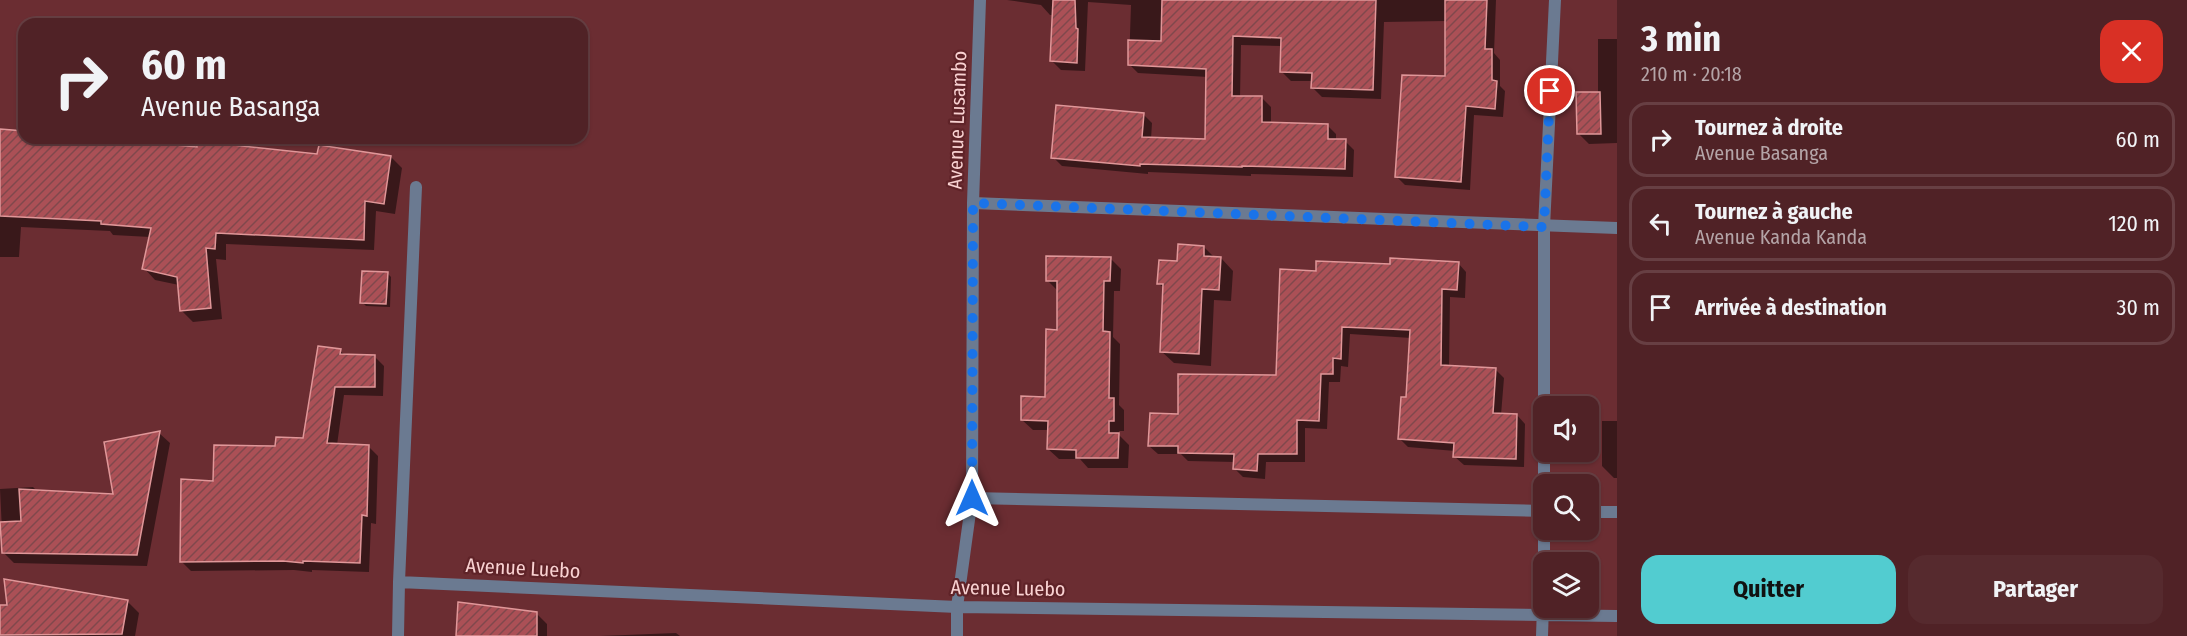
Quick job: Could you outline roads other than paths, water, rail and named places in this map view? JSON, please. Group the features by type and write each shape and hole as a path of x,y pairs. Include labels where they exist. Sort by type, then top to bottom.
{"street":[{"name":"Avenue Lusambo","path":"957,636 957,607 972,498 973,203 980,0"},
{"path":"1544,396 1544,227 1555,0"},
{"path":"398,636 417,187"},
{"path":"973,203 1544,227 1617,228"},
{"path":"972,498 1533,511"},
{"path":"1599,512 1617,512"},
{"name":"Avenue Luebo","path":"399,582 957,607 1533,614"},
{"name":"Avenue Luebo","path":"1599,616 1617,616"},
{"path":"1542,636 1543,618"}]}
